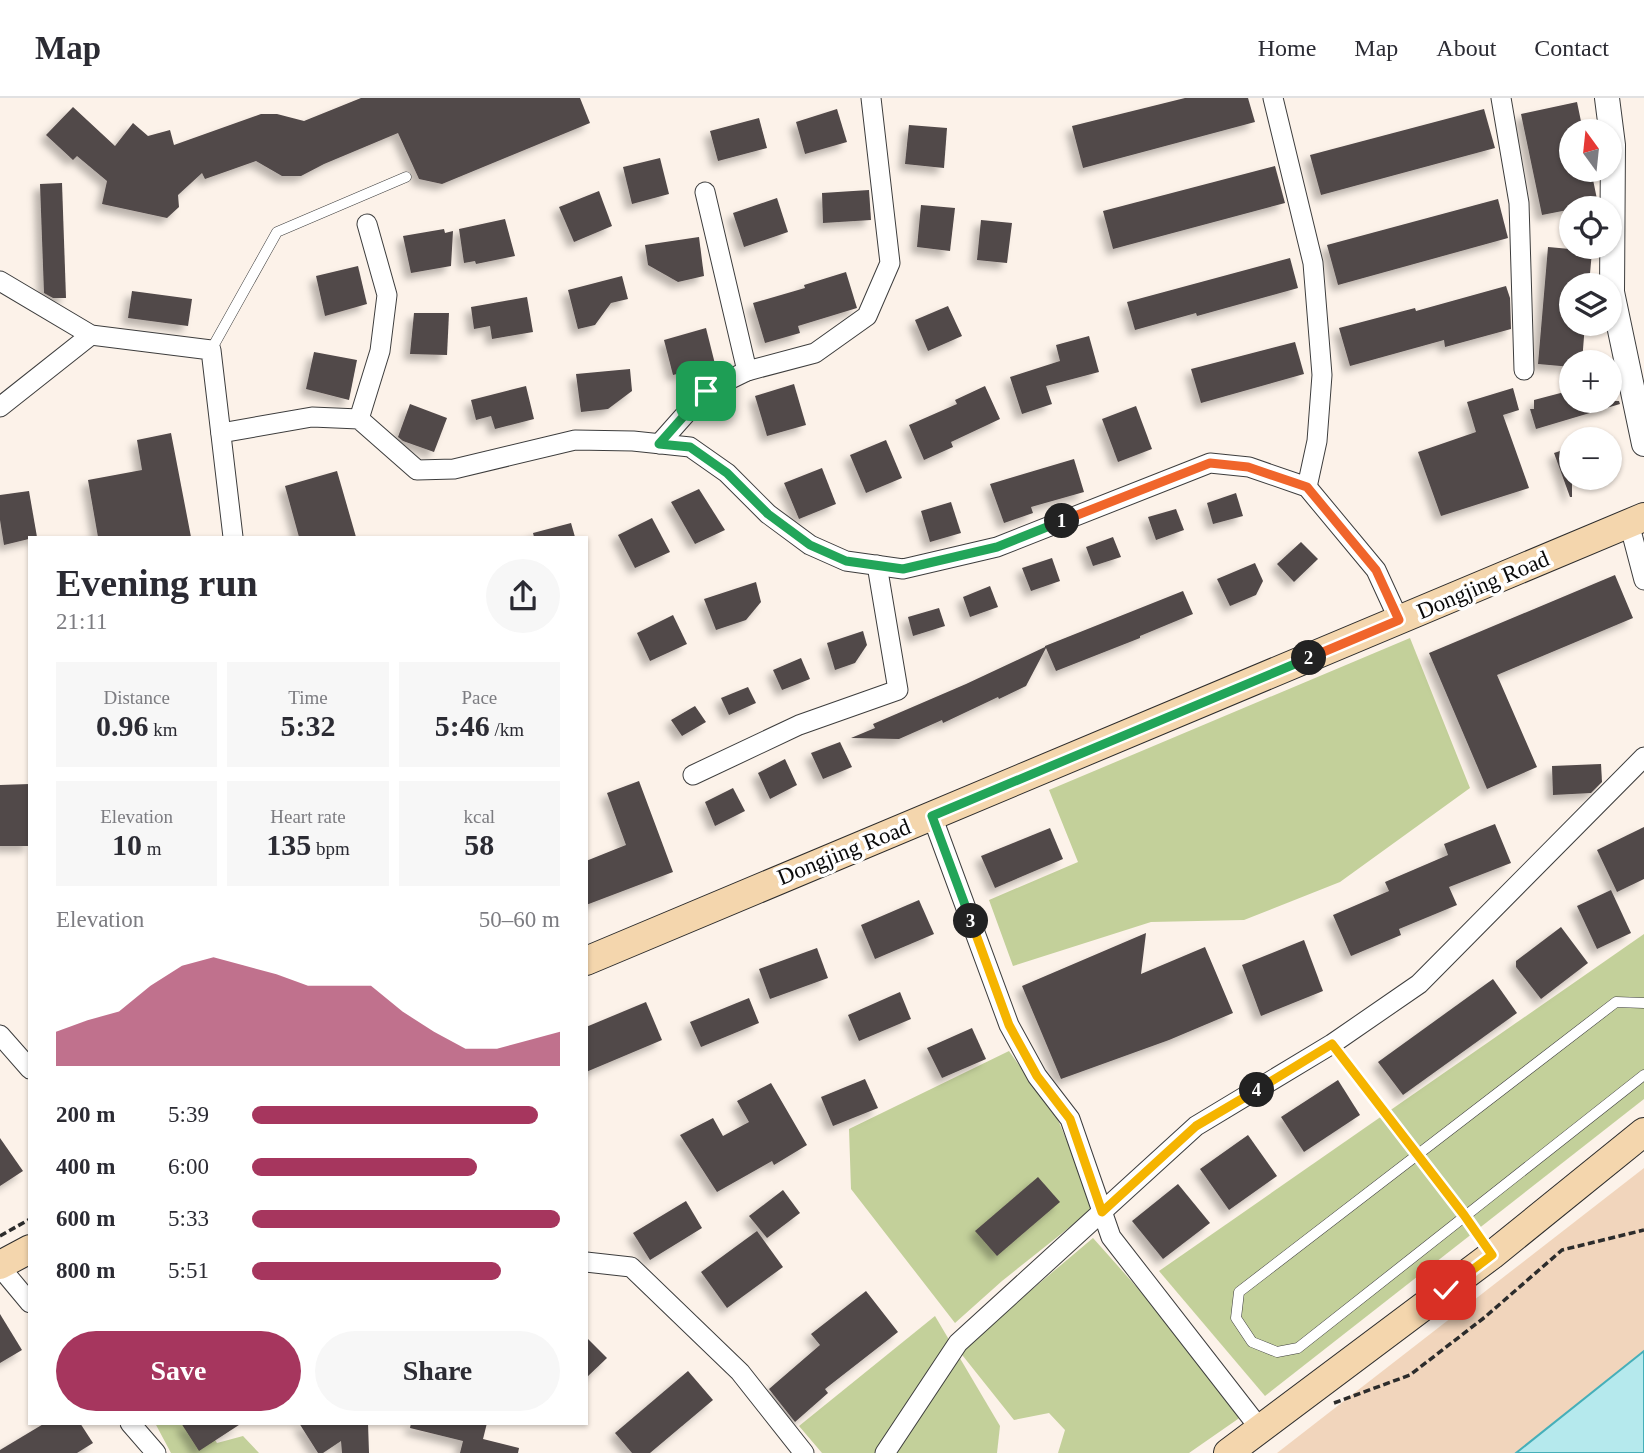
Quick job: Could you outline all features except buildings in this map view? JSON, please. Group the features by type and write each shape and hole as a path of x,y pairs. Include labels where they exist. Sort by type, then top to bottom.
{"main road":[{"name":"Dongjing Road","path":"588,960 1636,520"},
{"path":"1228,1453 1492,1255 1644,1132"},
{"path":"0,1266 28,1250"}],"street":[{"path":"659,444 706,391 747,371 815,353 867,316 890,263 871,98"},
{"path":"1273,98 1313,263 1322,375 1317,441 1307,487"},
{"path":"1501,98 1520,203 1524,370"},
{"path":"1608,98 1613,145 1612,292 1644,444"},
{"path":"705,192 747,371"},
{"path":"359,419 380,351 387,295 367,224"},
{"path":"0,281 91,335 211,350 233,536"},
{"path":"0,407 91,335"},
{"path":"221,433 312,417 359,419 417,470 454,469 575,440 633,441 690,447 727,473 768,514 810,545 846,561 903,569 997,547 1210,463 1248,467 1307,487 1376,570 1399,620"},
{"path":"1636,520 1644,580"},
{"path":"693,775 799,725 898,690 877,565"},
{"path":"885,1453 958,1342 1196,1126 1332,1044 1419,984 1644,757"},
{"path":"932,816 1009,1025 1037,1076 1070,1119 1111,1237 1261,1430"},
{"path":"0,1035 28,1067"},
{"path":"588,1262 631,1267 740,1372 804,1453"},
{"path":"0,1266 28,1301"},
{"path":"132,1425 156,1453"}],"lane":[{"path":"211,350 277,232 406,177"},
{"path":"1644,1003 1616,1002 1416,1155 1239,1293 1236,1318 1252,1342 1277,1352 1298,1348 1644,1075"},
{"path":"1332,1044 1492,1255"}],"path":[{"path":"0,1236 28,1220"},
{"path":"1324,1406 1410,1375 1485,1317 1562,1250 1644,1230"}],"green space":[{"path":"1410,638 1470,788 1340,882 1244,920 1151,922 1013,966 989,900 1078,862 1049,790"},
{"path":"1644,934 1644,1099 1265,1396 1159,1271"},
{"path":"1009,1051 1058,1120 1095,1207 1002,1281 955,1323 851,1189 849,1129"},
{"path":"1093,1238 1248,1412 1189,1453 1058,1453 1065,1430 1049,1413 1014,1420 959,1351"},
{"path":"935,1316 1000,1426 997,1453 822,1453 799,1426"},
{"path":"156,1425 205,1425 217,1443 243,1436 259,1453 171,1453"}],"sand":[{"path":"1644,1168 1644,1351 1516,1453 1277,1453"}],"water":[{"path":"1644,1351 1644,1453 1516,1453"}],"route":[{"path":"706,391 659,444 690,447 727,473 768,514 810,545 846,561 903,569 997,547 1210,463 1248,467 1307,487 1376,570 1399,620 932,816 1009,1025 1037,1076 1070,1119 1102,1212 1196,1126 1332,1044 1492,1255 1446,1290"}]}
